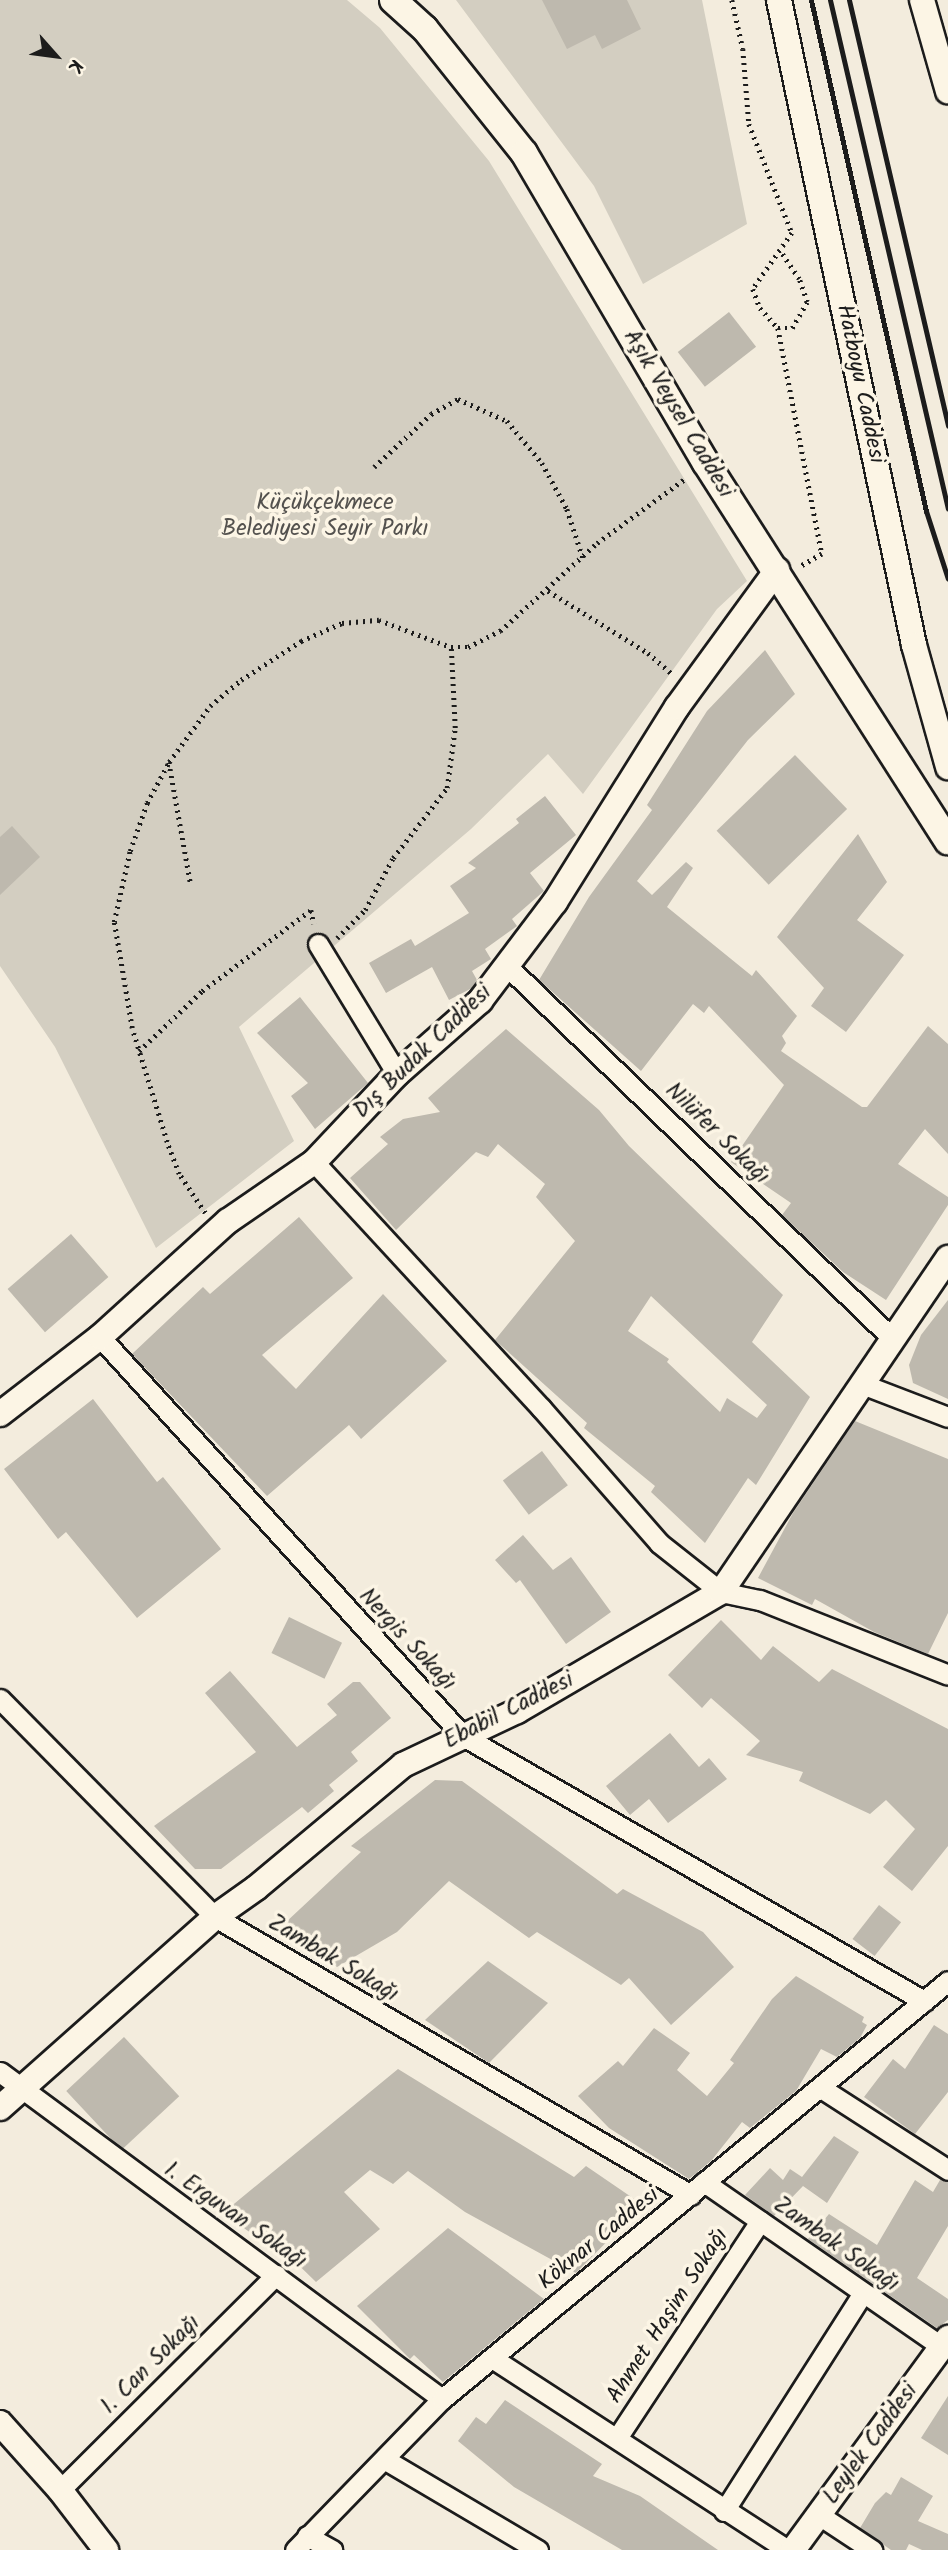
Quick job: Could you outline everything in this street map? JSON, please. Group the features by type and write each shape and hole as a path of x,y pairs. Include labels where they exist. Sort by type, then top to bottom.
{"main road":[{"name":"Aşık Veysel Caddesi","path":"403,3 524,153 706,463 788,569 948,841"}],"street":[{"name":"Hatboyu Caddesi","path":"779,0 914,645 948,767"},
{"path":"922,0 948,91"},
{"name":"Dış Budak Caddesi","path":"0,1414 100,1337 217,1231 314,1162 397,1073 480,1001 555,902 690,690 788,569"},
{"path":"318,944 397,1073"},
{"name":"Nilüfer Sokağı","path":"507,966 892,1338"},
{"path":"314,1162 541,1408 659,1544 720,1592 760,1600 948,1675"},
{"name":"Ebabil Caddesi","path":"0,2108 215,1917 256,1888 402,1765 517,1711 720,1592 948,1258"},
{"name":"Nergis Sokağı","path":"100,1337 463,1736 924,2001"},
{"path":"862,1384 948,1418"},
{"name":"Zambak Sokağı","path":"0,1699 215,1917 760,2221 862,2294 945,2342"},
{"name":"Köknar Caddesi","path":"301,2543 442,2399 948,1981"},
{"name":"1. Erguvan Sokağı","path":"0,2072 20,2090 442,2399"},
{"path":"821,2088 948,2170"},
{"name":"Ahmet Haşim Sokağı","path":"617,2438 760,2221"},
{"name":"1. Can Sokağı","path":"60,2490 276,2275"},
{"path":"724,2511 862,2294"},
{"name":"Leylek Caddesi","path":"790,2550 819,2515 945,2342"},
{"path":"492,2358 724,2511 790,2550"},
{"path":"0,2423 60,2490 106,2550"},
{"path":"384,2459 538,2550"},
{"path":"819,2515 872,2550"},
{"path":"301,2543 332,2550"}],"path":[{"path":"732,0 743,49 748,124 792,233 753,289 760,307 778,328 822,554 788,569"},
{"path":"778,328 792,328 807,302 799,279 780,251"},
{"path":"374,467 431,414 458,399 507,421 542,463 567,509 583,558"},
{"path":"217,1231 179,1174 139,1051 114,922 130,850 169,762 210,706 241,680 301,641 342,623 379,620 452,647 468,647 500,631 583,558 686,478"},
{"path":"548,591 648,653 690,690"},
{"path":"139,1051 202,991 311,910 318,944 344,936 393,858 447,788 455,727 452,647"},
{"path":"169,762 191,886"}],"green space":[{"name":"Küçükçekmece Belediyesi Seyir Parkı","path":"0,0 347,0 380,28 489,161 747,581 717,609 583,794 548,754 471,829 239,1027 294,1141 156,1248 55,1047 0,966"},
{"path":"456,0 702,0 747,224 643,284 594,186"}],"building":[{"path":"542,0 627,0 641,29 602,49 595,35 567,49"},
{"path":"729,312 756,347 705,387 678,352"},
{"path":"765,650 795,694 748,740 637,881 652,895 686,862 693,868 667,907 752,976 756,970 797,1016 782,1036 786,1043 781,1051 862,1107 867,1107 928,1026 948,1044 948,1154 925,1129 898,1164 948,1197 948,1205 886,1300 843,1272 782,1215 791,1203 731,1162 784,1085 709,1006 704,1013 693,1004 641,1071 539,980 589,897 652,810 647,805 707,711"},
{"path":"795,755 847,809 769,885 717,831"},
{"path":"545,796 576,835 530,873 544,891 512,919 517,926 485,949 491,959 472,971 477,980 472,988 449,1000 432,967 386,993 369,963 411,939 415,946 469,913 450,886 476,868 468,863 519,823 516,819"},
{"path":"12,826 40,857 0,895 0,837"},
{"path":"858,834 887,882 857,920 904,955 846,1032 811,1006 824,988 777,937"},
{"path":"300,997 368,1083 315,1129 291,1096 308,1083 257,1033"},
{"path":"506,1029 599,1110 629,1146 783,1295 752,1342 810,1397 756,1485 748,1478 705,1543 651,1492 655,1486 584,1428 587,1423 495,1340 575,1241 536,1197 545,1184 498,1144 488,1157 476,1152 396,1230 350,1178 388,1144 380,1137 403,1119 440,1112 428,1098","holes":["651,1296 767,1405 757,1418 727,1398 720,1412 667,1362 669,1359 628,1331"]},
{"path":"299,1217 353,1278 262,1355 296,1389 383,1294 447,1361 361,1439 349,1425 267,1496 132,1354 203,1287 210,1294"},
{"path":"71,1234 108,1277 45,1332 8,1289"},
{"path":"948,1300 948,1399 913,1383 909,1365 921,1335"},
{"path":"93,1399 157,1482 163,1477 221,1549 137,1618 66,1532 58,1539 4,1469"},
{"path":"855,1421 948,1459 948,1613 928,1654 874,1632 815,1599 812,1605 758,1578 793,1513"},
{"path":"542,1451 568,1485 529,1515 503,1480"},
{"path":"523,1535 553,1570 571,1557 611,1612 566,1644 520,1580 516,1583 495,1560"},
{"path":"289,1617 342,1643 324,1679 271,1653"},
{"path":"721,1620 761,1660 773,1646 819,1682 832,1669 948,1729 948,1846 912,1891 883,1867 915,1829 886,1800 870,1814 799,1781 803,1772 746,1755 760,1741 711,1698 702,1708 668,1675"},
{"path":"230,1671 297,1747 337,1715 327,1704 353,1682 360,1682 391,1718 351,1752 358,1761 329,1785 334,1791 308,1813 302,1807 221,1869 195,1869 154,1826 256,1752 205,1693"},
{"path":"670,1733 699,1767 709,1758 727,1779 668,1823 649,1799 630,1815 606,1786"},
{"path":"435,1780 462,1781 617,1894 623,1889 703,1932 734,1967 671,2025 629,1978 621,1985 537,1932 529,1938 449,1881 397,1932 337,1967 285,1923 361,1852 351,1846"},
{"path":"879,1905 901,1922 875,1956 853,1939"},
{"path":"488,1961 548,2003 489,2063 425,2020"},
{"path":"796,1976 864,2017 862,2022 867,2025 860,2038 837,2057 821,2049 796,2091 750,2128 742,2122 711,2161 689,2179 609,2128 578,2096 618,2061 623,2066 654,2028 690,2053 677,2070 707,2096 734,2063 730,2060 772,1999"},
{"path":"934,2025 948,2034 948,2092 915,2134 864,2097 893,2059 905,2069"},
{"path":"124,2037 179,2096 121,2150 66,2091"},
{"path":"398,2069 574,2177 586,2166 643,2205 576,2273 465,2212 408,2171 393,2184 370,2170 344,2192 380,2229 316,2282 278,2245 273,2249 223,2213"},
{"path":"834,2136 859,2152 827,2203 803,2186 774,2216 745,2195 770,2168 783,2180 790,2169 802,2177"},
{"path":"915,2180 933,2192 940,2180 948,2182 948,2226 917,2278 948,2299 948,2320 937,2328 808,2239 829,2214 877,2245"},
{"path":"448,2228 544,2299 443,2382 414,2355 410,2359 357,2306"},
{"path":"948,2396 948,2455 921,2438"},
{"path":"505,2400 602,2464 593,2476 640,2496 718,2550 622,2550 514,2487 458,2441 476,2417 486,2424"},
{"path":"901,2477 933,2496 918,2521 948,2534 948,2550 922,2550 909,2544 906,2550 891,2550 860,2528 875,2503 886,2492 891,2495"}],"railway":[{"path":"811,0 926,511 948,579"},
{"path":"830,0 948,509"},
{"path":"849,0 948,426"}]}
